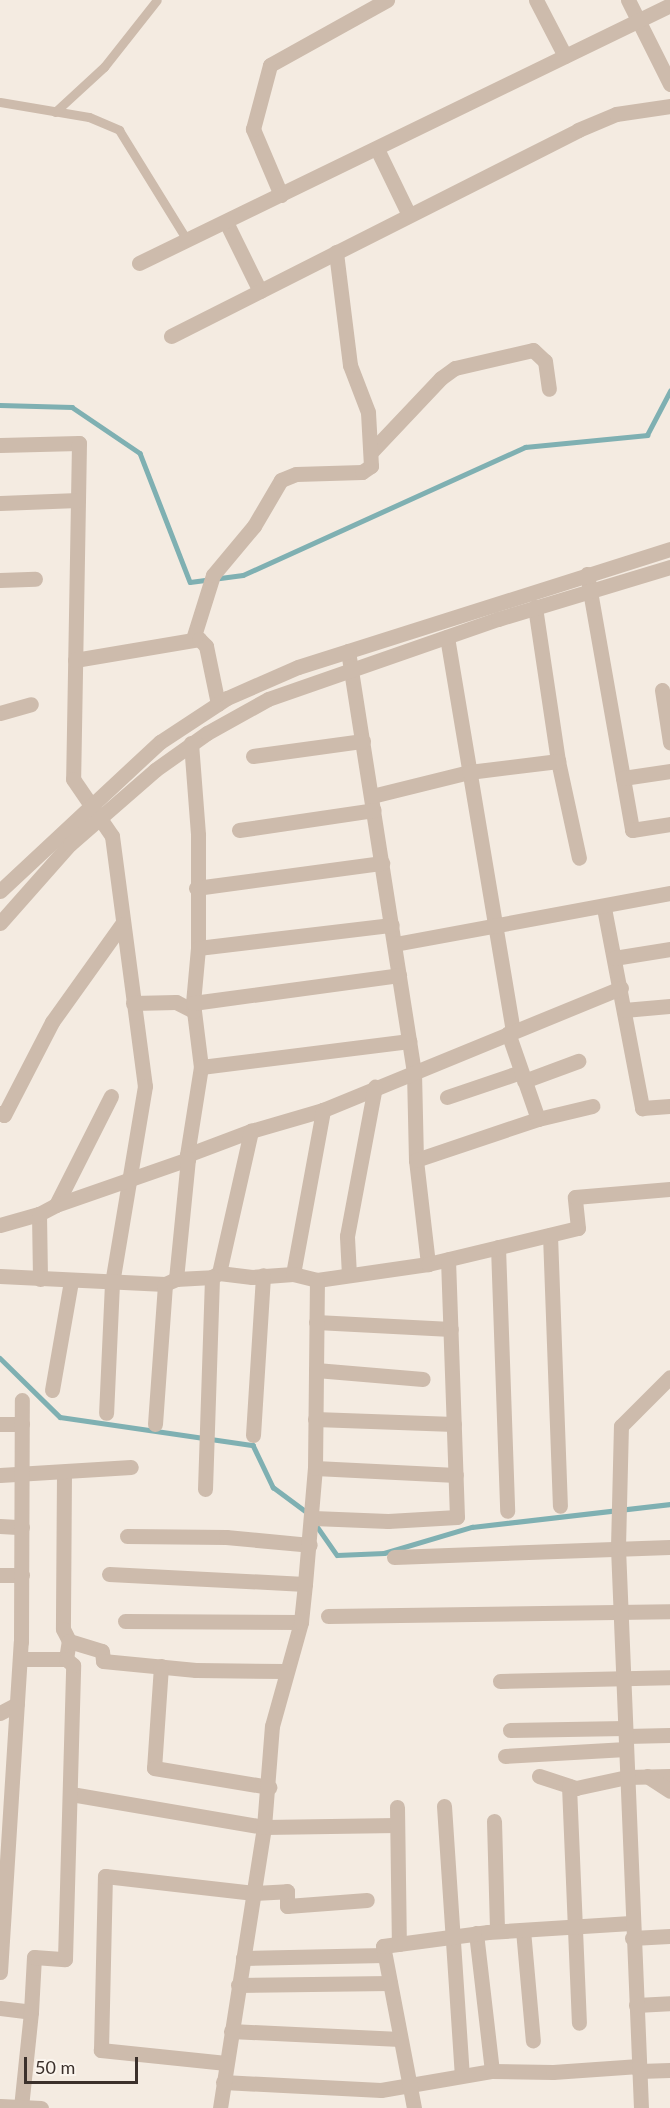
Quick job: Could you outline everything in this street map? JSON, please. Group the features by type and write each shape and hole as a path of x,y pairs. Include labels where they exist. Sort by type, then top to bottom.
{"street":[{"path":"281,195 254,129 270,64 387,0"},
{"path":"536,0 565,56"},
{"path":"628,0 670,84"},
{"path":"139,263 670,5"},
{"path":"171,336 597,121 670,106"},
{"path":"377,148 409,215"},
{"path":"226,222 260,291"},
{"path":"193,639 212,578 254,526 281,480 296,474 362,472 370,466 368,412 350,364 336,252"},
{"path":"371,452 441,378 455,368 533,350 545,361 549,389"},
{"path":"0,445 80,443 73,779 78,791 97,810 112,836 145,1086 112,1283 106,1413"},
{"path":"0,503 78,500"},
{"path":"2,916 70,844 97,810 160,742 218,704 298,667 670,549"},
{"path":"0,891 97,810 191,743 268,699 535,607 670,567"},
{"path":"587,574 632,830 670,824"},
{"path":"0,580 35,579"},
{"path":"535,607 558,761 579,858"},
{"path":"447,637 510,1032 538,1119"},
{"path":"75,660 193,639 206,646 218,704"},
{"path":"348,651 414,1072 416,1160 428,1264"},
{"path":"662,690 670,742"},
{"path":"0,713 31,704"},
{"path":"253,756 363,741"},
{"path":"155,1424 170,1281 201,1067 193,1004 198,948 196,888 198,835 191,743"},
{"path":"239,830 373,803 469,771 558,761"},
{"path":"623,778 670,771"},
{"path":"196,888 382,863"},
{"path":"394,944 604,908 670,893"},
{"path":"604,908 642,1108 670,1106"},
{"path":"0,1113 4,1115 52,1022 122,924"},
{"path":"198,948 392,925"},
{"path":"614,958 670,949"},
{"path":"193,1004 399,975"},
{"path":"0,1225 39,1214 56,1205 130,1181 251,1131 323,1110 621,988"},
{"path":"133,1003 176,1002 194,1011 193,1004"},
{"path":"624,1010 670,1006"},
{"path":"201,1067 409,1041"},
{"path":"447,1096 578,1061"},
{"path":"349,1275 347,1236 375,1087"},
{"path":"56,1205 111,1096"},
{"path":"416,1160 538,1119 592,1106"},
{"path":"293,1274 323,1110"},
{"path":"205,1489 216,1275 251,1131"},
{"path":"0,1276 112,1283 170,1281 216,1275 293,1274 317,1280 428,1264 578,1228 575,1197 670,1189"},
{"path":"39,1214 40,1280"},
{"path":"550,1235 560,1506"},
{"path":"498,1247 507,1511"},
{"path":"127,1536 226,1537 388,1521 457,1517 448,1259"},
{"path":"253,1435 264,1275"},
{"path":"220,2108 264,1827 269,1787 272,1726 284,1671 301,1622 306,1584 315,1468 317,1280"},
{"path":"52,1390 71,1281"},
{"path":"316,1323 451,1329"},
{"path":"316,1370 423,1379"},
{"path":"641,2108 618,1547 621,1426 670,1377"},
{"path":"0,1972 20,1659 22,1400"},
{"path":"315,1419 454,1424"},
{"path":"0,1424 22,1424"},
{"path":"0,1475 22,1476 131,1467"},
{"path":"315,1468 456,1475"},
{"path":"64,1473 63,1629 69,1641 66,1659"},
{"path":"0,1526 22,1527"},
{"path":"394,1557 618,1547 670,1547"},
{"path":"109,1574 306,1584"},
{"path":"0,1575 22,1575"},
{"path":"328,1616 670,1611"},
{"path":"125,1621 301,1622"},
{"path":"69,1641 102,1652 103,1661 284,1671"},
{"path":"20,1659 66,1659 73,1665 71,1794 64,1959 34,1957 21,2107"},
{"path":"161,1666 154,1767 269,1787"},
{"path":"500,1681 670,1677"},
{"path":"0,1713 17,1704"},
{"path":"510,1730 626,1738"},
{"path":"505,1756 626,1738 670,1735"},
{"path":"538,1776 569,1786 627,1777 670,1776"},
{"path":"647,1776 670,1791"},
{"path":"569,1786 572,1927 579,2023"},
{"path":"71,1794 264,1827 397,1825"},
{"path":"444,1806 450,1937 462,2074"},
{"path":"397,1808 399,1944"},
{"path":"494,1821 497,1931"},
{"path":"226,2063 101,2050 105,1875 254,1893 287,1891 287,1906 366,1900"},
{"path":"414,2108 383,1946 476,1933 572,1927 632,1930 670,1936"},
{"path":"523,1930 533,2041"},
{"path":"476,1933 492,2071"},
{"path":"243,1958 384,1955"},
{"path":"238,1985 390,1983"},
{"path":"636,2005 670,2003"},
{"path":"0,2008 31,2012"},
{"path":"231,2031 400,2039"},
{"path":"223,2082 381,2090 462,2074 492,2071 670,2070"},
{"path":"0,2106 41,2108"}],"lane":[{"path":"55,112 104,67 158,0"},
{"path":"0,102 97,120 126,137 187,240"}],"waterway":[{"path":"0,405 72,407 140,453 190,582 243,575 525,447 647,435 670,391"},
{"path":"0,1358 60,1417 253,1445 273,1487 308,1513"},
{"path":"314,1522 337,1555 384,1553 472,1527 670,1504"}]}
